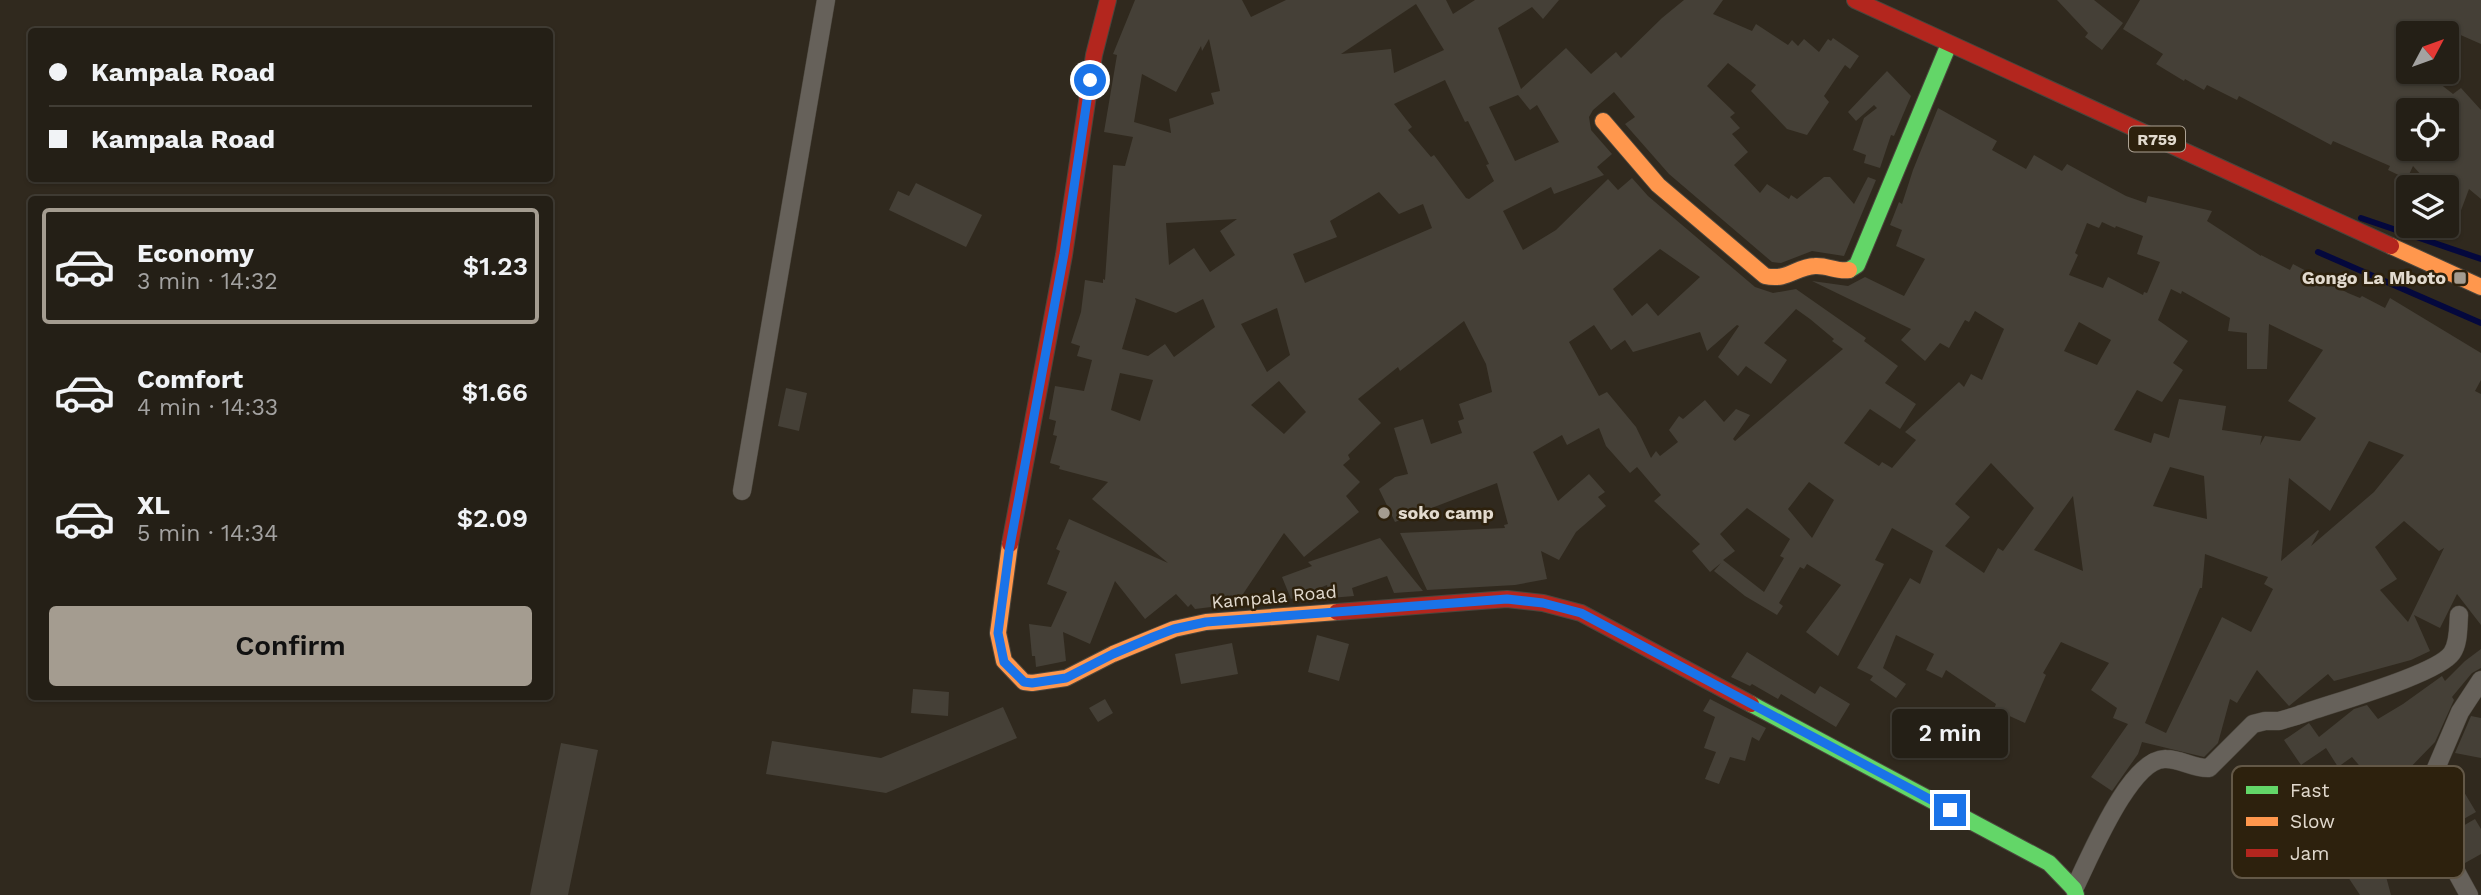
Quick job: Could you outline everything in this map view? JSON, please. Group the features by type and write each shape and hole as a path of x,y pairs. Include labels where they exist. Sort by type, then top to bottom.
{"street":[{"path":"742,491 826,0"},
{"name":"Kampala Road","path":"1108,0 1094,55 1064,254 1009,551 998,633 1004,662 1015,674 1024,682 1032,683 1066,678 1174,629 1206,622 1507,599 1543,603 1581,613 2049,863 2075,892"},
{"name":"R759","path":"1855,0 2481,287"},
{"path":"1603,121 1658,185 1765,276 1777,280 1812,266 1843,273 1852,271 1857,265 1950,44"},
{"path":"2075,892 2106,820 2151,762 2166,758 2202,769 2209,768 2218,762 2253,724 2279,722 2432,669 2452,653 2456,644 2459,615"},
{"path":"2437,766 2460,712 2481,680"},
{"path":"2460,878 2469,895"}],"building":[{"path":"1135,0 1242,0 1251,17 1286,0 1446,0 1453,14 1475,0 1559,0 1543,19 1532,7 1498,28 1521,89 1566,48 1591,74 1616,52 1621,58 1684,0 1723,0 1713,14 1752,31 1756,24 1788,45 1792,40 1798,46 1804,39 1819,52 1828,39 1831,41 1833,38 1859,56 1850,69 1845,65 1824,96 1829,102 1807,135 1787,129 1751,91 1756,85 1728,63 1707,86 1735,113 1730,117 1740,128 1732,134 1748,152 1734,165 1760,193 1767,184 1789,199 1791,195 1797,199 1824,177 1830,177 1854,204 1868,177 1876,180 1844,256 1812,251 1781,263 1772,262 1669,174 1625,124 1635,117 1614,92 1593,110 1589,117 1591,130 1612,154 1597,167 1604,175 1554,194 1551,187 1503,211 1523,250 1556,230 1608,179 1618,190 1632,178 1648,196 1755,287 1773,293 1796,289 1866,338 1864,341 1898,366 1885,383 1916,404 1900,429 1870,409 1844,443 1879,466 1882,462 1892,468 1916,440 1905,432 1959,382 1964,387 1971,374 1982,380 2004,329 1975,311 1969,322 1965,320 1949,348 1940,343 1925,361 1901,340 1911,329 1812,281 1848,286 1865,277 1904,296 1925,259 1896,246 1902,230 1890,225 1899,202 1902,204 1938,108 1997,141 1992,150 2026,169 2034,155 2062,171 2067,164 2126,196 2146,203 2148,196 2212,211 2207,221 2261,256 2290,270 2293,264 2348,293 2360,298 2362,296 2385,308 2390,298 2481,353 2481,380 2475,391 2481,394 2481,625 2457,594 2440,628 2414,615 2430,651 2411,660 2334,681 2328,674 2289,706 2257,670 2237,703 2230,699 2218,743 2204,757 2142,742 2138,754 2112,791 2091,777 2128,724 2113,718 2117,708 2091,690 2109,663 2061,642 2043,673 2046,675 2025,723 1994,709 1996,704 1946,670 1942,678 1926,670 1934,654 1896,635 1883,668 1906,684 1896,698 1870,680 1873,676 1857,668 1910,578 1920,584 1933,551 1892,528 1875,560 1884,564 1838,656 1806,632 1841,585 1807,564 1804,569 1800,567 1779,603 1783,606 1777,615 1745,596 1714,571 1721,563 1710,572 1692,551 1700,544 1654,501 1661,495 1637,467 1630,473 1606,446 1599,428 1567,445 1562,435 1533,452 1558,501 1589,474 1605,492 1598,497 1606,506 1576,532 1559,560 1541,551 1547,579 1515,585 1427,590 1400,533 1505,528 1504,525 1508,524 1497,483 1395,522 1379,489 1395,477 1408,474 1394,428 1423,419 1431,444 1462,433 1458,421 1464,419 1459,404 1492,392 1486,364 1464,321 1400,371 1398,367 1358,399 1381,423 1348,455 1350,459 1343,465 1360,482 1346,496 1359,512 1304,557 1284,533 1239,600 1231,595 1219,606 1195,609 1191,604 1188,607 1176,594 1145,619 1115,581 1090,644 1063,632 1066,661 1036,667 1035,656 1032,656 1029,624 1051,627 1067,592 1047,584 1060,551 1056,549 1069,519 1168,563 1092,499 1108,482 1059,469 1060,466 1050,463 1057,436 1053,435 1056,421 1049,419 1055,386 1084,391 1092,360 1077,356 1080,346 1071,343 1081,312 1085,280 1103,283 1103,279 1105,280 1113,165 1125,166 1133,137 1104,132 1117,55 1113,54","holes":["1416,4 1444,50 1394,73 1391,49 1341,54","1209,39 1220,91 1211,93 1214,104 1169,119 1171,133 1134,122 1142,74 1176,92 1201,46 1202,51","1445,80 1489,164 1486,165 1494,181 1469,199 1466,198 1434,155 1431,157 1408,130 1412,127 1394,104","1518,95 1530,110 1537,105 1559,142 1515,161 1489,107","1379,192 1399,214 1423,204 1432,228 1305,283 1293,254 1337,237 1330,221","1237,219 1220,231 1235,255 1210,272 1194,248 1169,265 1166,223","2102,222 2143,236 2137,254 2160,262 2147,293 2144,292 2143,295 2108,277 2103,288 2069,275 2078,255 2075,253 2087,223 2099,228","1660,249 1700,277 1658,316 1647,303 1632,316 1613,289","2171,289 2181,294 2182,291 2230,318 2228,331 2247,333 2247,369 2267,369 2269,324 2323,350 2288,401 2316,418 2300,441 2265,436 2260,445 2262,436 2222,430 2226,406 2179,399 2169,438 2154,433 2151,443 2114,430 2137,390 2162,402 2183,370 2173,363 2188,341 2158,320","1135,298 1176,313 1203,299 1215,327 1174,357 1165,344 1148,356 1122,349","1277,308 1290,355 1267,372 1241,324","1796,309 1843,349 1735,441 1733,439 1750,415 1736,409 1724,422 1705,400 1683,419 1679,416 1669,430 1678,442 1660,456 1656,451 1651,458 1636,427 1607,392 1599,396 1569,342 1594,325 1611,350 1625,340 1633,352 1700,332 1707,351 1737,325 1739,326 1718,357 1738,376 1746,366 1771,384 1787,360 1764,343","2079,322 2111,340 2097,365 2064,351","1120,373 1153,380 1140,421 1111,410","1279,381 1306,412 1284,434 1251,405","2369,441 2404,455 2374,492 2311,546 2318,530 2281,561 2289,478 2330,511","1991,463 2034,508 2003,551 1998,548 1984,573 1945,546 1970,517 1955,504","2170,467 2204,476 2207,519 2153,506","1809,482 1834,500 1812,538 1788,509","2073,496 2083,571 2034,550","1747,508 1790,539 1780,556 1784,558 1764,592 1723,560 1735,551 1720,534","2404,521 2439,551 2444,548 2408,622 2380,590 2397,579 2375,547","2205,554 2268,577 2264,584 2273,589 2251,632 2222,617 2166,733 2145,723 2202,588"]},
{"path":"2057,0 2094,0 2123,23 2102,50 2085,37 2088,33"},
{"path":"2140,0 2481,0 2481,44 2459,34 2459,21 2396,21 2396,84 2440,84 2453,94 2461,88 2481,110 2481,199 2469,189 2459,213 2459,175 2421,175 2413,166 2409,175 2399,175 2388,170 2390,166 2333,141 2331,145 2239,96 2237,100 2207,85 2204,90 2185,79 2184,81 2156,64 2163,54 2123,29"},
{"path":"1887,71 1911,96 1894,136 1891,135 1880,168 1864,163 1866,155 1853,150 1864,118 1877,108 1874,105 1856,121 1848,112"},
{"path":"916,183 982,215 966,247 889,210 898,191 909,196"},
{"path":"786,388 807,393 799,431 778,426"},
{"path":"1380,538 1423,591 1394,593 1387,576 1352,588 1354,596 1330,598 1327,585 1291,599 1282,577 1312,566 1308,562"},
{"path":"1317,635 1349,644 1339,681 1308,672"},
{"path":"1232,643 1238,674 1181,684 1175,654"},
{"path":"2481,649 2481,668 2472,673 2452,697 2454,700 2435,742 2412,766 2360,766 2352,757 2337,766 2326,748 2301,765 2284,740 2309,723 2319,737 2354,709 2367,705 2378,719 2442,676 2445,681"},
{"path":"1747,652 1815,694 1820,686 1850,704 1836,727 1781,694 1778,699 1752,684 1750,686 1731,677"},
{"path":"913,689 949,692 948,716 911,713"},
{"path":"1105,699 1113,713 1098,722 1089,708"},
{"path":"1710,699 1766,728 1759,741 1752,737 1745,761 1730,757 1719,784 1705,779 1716,752 1704,748 1715,717 1703,711"},
{"path":"1003,707 1017,738 886,793 766,774 772,741 881,758"},
{"path":"2471,716 2481,718 2481,758 2455,753"},
{"path":"561,743 598,750 568,895 530,895"},
{"path":"2464,792 2476,812 2464,819"},
{"path":"2475,819 2481,829 2481,854 2465,863 2464,861 2464,825"},
{"path":"2349,878 2386,878 2391,895 2360,895"}],"waterway":[{"path":"2361,218 2481,259"},
{"path":"2318,252 2481,323"}],"traffic: fast":[{"path":"1849,270 1857,265 1949,44"},
{"path":"1751,704 2049,863 2074,889 2076,895"}],"traffic: slow":[{"path":"1603,121 1658,185 1765,276 1780,277 1815,266 1849,270"},
{"path":"2391,246 2481,287"},
{"path":"1010,544 998,633 1004,661 1024,682 1066,678 1113,654 1174,629 1206,622 1337,612"}],"traffic: jam":[{"path":"1010,544 1064,255 1094,55 1108,0"},
{"path":"1855,0 2391,246"},
{"path":"1337,612 1507,599 1543,603 1581,613 1751,704"}],"place":[{"name":"Gongo La Mboto","path":"2460,278"},
{"name":"soko camp","path":"1384,513"}],"route":[{"path":"1090,80 1064,254 1009,551 998,633 1004,662 1024,682 1066,678 1153,637 1206,622 1507,599 1543,603 1581,613 1950,810"}]}
